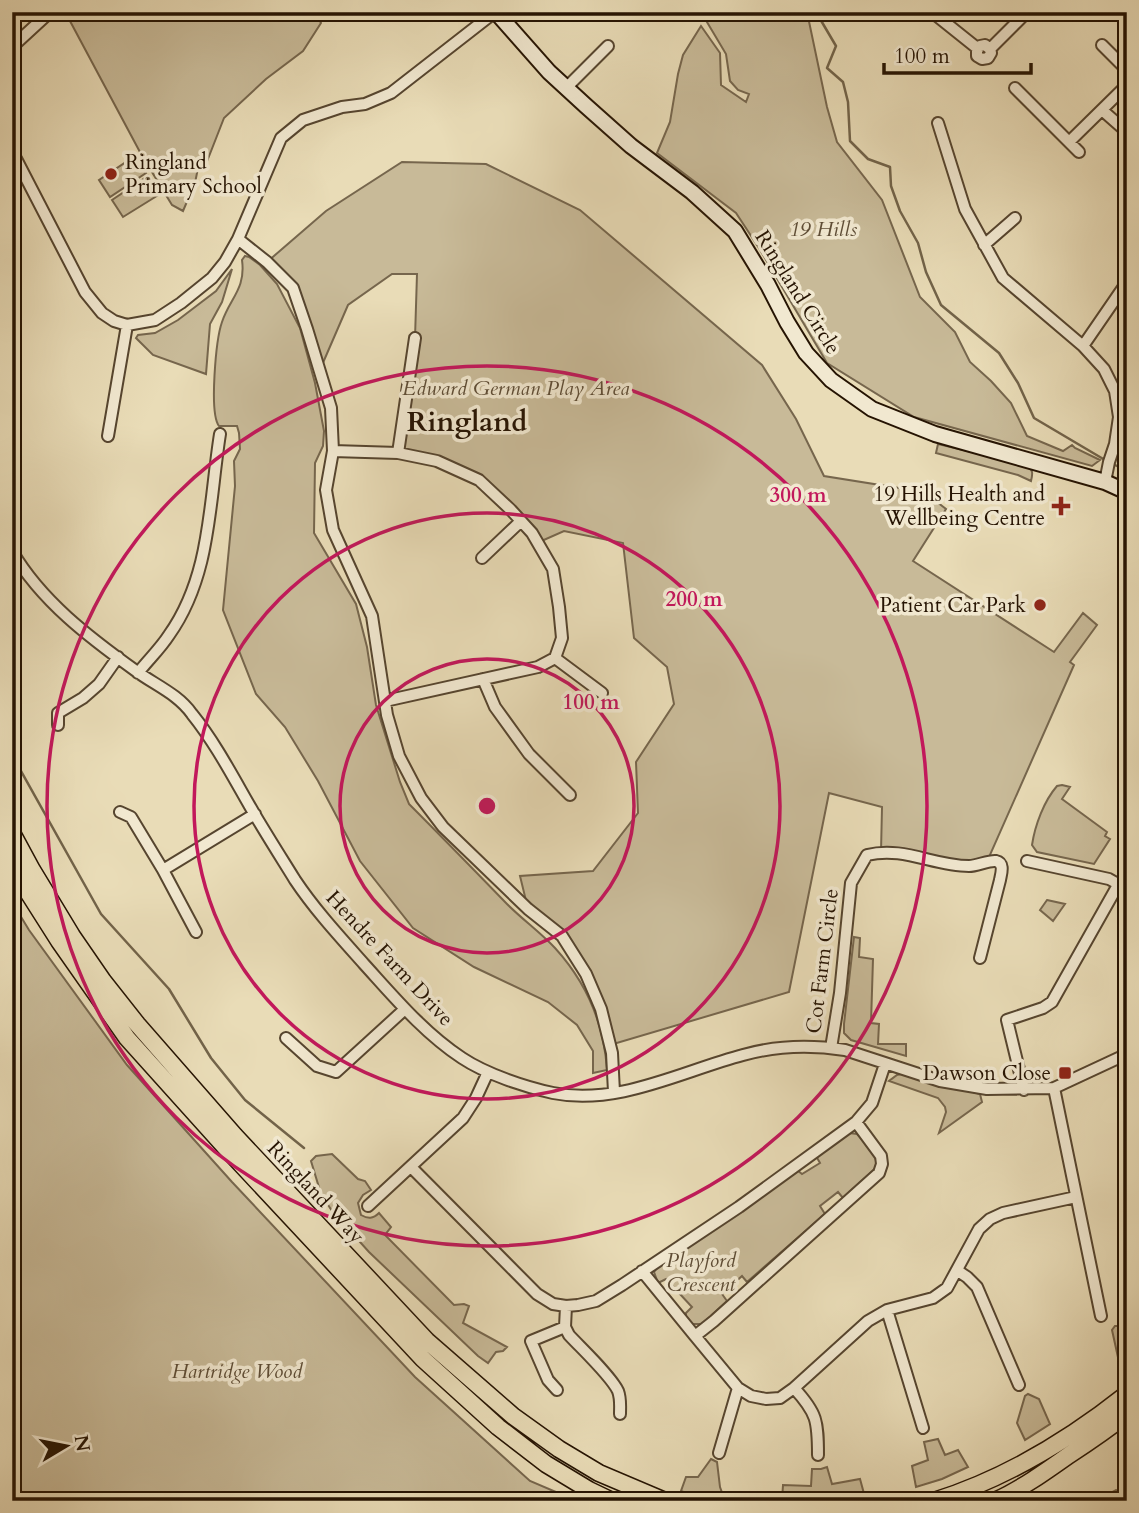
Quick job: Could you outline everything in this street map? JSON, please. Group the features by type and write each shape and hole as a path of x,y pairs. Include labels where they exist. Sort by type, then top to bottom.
{"main road":[{"name":"Ringland Way","path":"12,833 72,936 137,1024 235,1136 427,1341 513,1416 559,1450 599,1473 665,1501"},
{"name":"Ringland Way","path":"12,867 72,961 127,1038 423,1359 498,1426 546,1464 612,1501"},
{"path":"934,1501 1029,1461 1094,1420 1127,1394"},
{"path":"1000,1499 1039,1477 1127,1414"}],"street":[{"path":"12,47 50,12"},
{"path":"12,151 85,292 102,313 127,325 155,320 212,278 225,262 238,239 281,138 303,120 342,107 365,104 391,93 496,12"},
{"name":"Ringland Circle","path":"496,12 566,88 631,146 692,192 735,231 806,353 831,380 872,409 935,434 1105,482 1127,492"},
{"path":"932,12 978,48 977,56 984,60 990,56 990,48 1027,12"},
{"path":"1102,45 1127,70"},
{"path":"566,88 608,46"},
{"path":"1070,141 1127,85"},
{"path":"1014,88 1079,152"},
{"path":"1102,110 1127,132"},
{"path":"938,123 965,209 1003,278 1083,346 1104,369 1115,391 1119,417 1105,482"},
{"path":"984,245 1015,218"},
{"path":"238,239 267,262 293,288 331,408 333,452 326,490 333,530 372,615 387,715 399,756 421,798 443,827 528,909 562,936 586,974 601,1009 612,1053 614,1093"},
{"path":"1083,346 1127,282"},
{"path":"108,436 127,325"},
{"path":"398,453 415,338"},
{"path":"138,673 169,635 187,603 200,570 208,531 220,434"},
{"path":"333,452 398,453 437,461 479,480 532,533 552,569 562,638 555,659 538,667 385,701"},
{"path":"482,558 521,521"},
{"name":"Hendre Farm Drive","path":"12,551 30,578 79,628 138,673 167,690 191,712 297,883 337,933 405,1009 443,1044 463,1059 488,1072 553,1093 584,1096 647,1086 766,1049 831,1048 946,1082 987,1089 1024,1090 1054,1088 1127,1054"},
{"path":"58,725 58,713 83,698 99,684 118,657"},
{"path":"555,659 602,693"},
{"path":"483,679 495,707 529,754 570,795"},
{"path":"121,812 131,817 196,932"},
{"path":"163,870 255,814"},
{"name":"Cot Farm Circle","path":"831,1048 840,993 851,883 867,855 881,852 903,853 971,866 996,861 1000,863 1002,867 993,910 980,958"},
{"path":"1024,1090 1007,1020 1043,1008 1052,1002 1123,887 1109,879 1027,861"},
{"path":"286,1038 317,1066 336,1072 405,1009"},
{"path":"411,1167 537,1294 553,1304 566,1306 596,1301 739,1207 856,1122 872,1103 886,1064"},
{"path":"368,1206 463,1118 488,1072"},
{"path":"1054,1088 1101,1316"},
{"path":"695,1336 879,1173 881,1156 856,1122"},
{"path":"642,1271 738,1388 751,1396 780,1398 868,1321 887,1310 933,1298 947,1288 979,1229 990,1219 1003,1213 1076,1197"},
{"path":"957,1271 977,1287 1019,1385"},
{"path":"566,1306 565,1327 569,1335 612,1382 618,1393 620,1414"},
{"path":"887,1310 923,1428"},
{"path":"558,1390 548,1380 531,1341 565,1327"},
{"path":"719,1453 738,1388"},
{"path":"794,1388 809,1404 816,1419 818,1455"}],"green space":[{"path":"77,12 315,12 321,23 303,51 266,79 224,118 206,164 199,163 195,183 183,211 172,205 141,154 70,21"},
{"name":"19 Hills","path":"701,12 807,12 837,142 882,200 920,297 955,332 970,362 1011,403 1027,436 1063,451 1072,445 1100,460 1092,466 914,417 827,363 736,213 657,153 670,122 683,55 701,26 720,53 721,85 746,102 749,94 738,90 730,81 726,54"},
{"path":"135,156 146,173 110,197 99,180"},
{"name":"Edward German Play Area","path":"402,162 486,164 580,210 762,365 796,419 824,476 924,492 946,509 913,561 1054,652 1083,613 1097,625 1070,662 1074,665 986,864 881,852 882,807 829,793 789,992 610,1045 601,1009 562,936 528,909 520,876 593,871 638,813 636,762 674,704 667,667 634,638 623,543 564,531 537,543 479,480 398,453 415,338 417,274 392,274 348,305 319,372 293,288 267,262 326,211"},
{"path":"148,176 160,194 123,217 112,200"},
{"path":"245,256 260,265 277,284 300,328 315,383 324,431 323,446 315,463 314,533 356,604 367,647 376,705 409,804 566,961 591,1004 602,1036 607,1070 593,1073 593,1051 577,1025 548,1002 474,967 413,928 360,861 318,781 285,727 256,694 223,610 235,486 234,461 240,449 239,433 237,426 219,426 214,407 220,331 225,314 240,286 242,260"},
{"path":"232,269 222,302 210,324 206,374 153,355 136,338 138,335 155,333 178,320 216,291"},
{"path":"938,444 1027,465 1032,472 1031,481 936,453"},
{"path":"1123,450 1127,452 1127,486 1122,483 1118,462"},
{"path":"1057,786 1070,787 1062,799 1107,832 1105,836 1110,839 1094,864 1037,852 1032,845 1044,806"},
{"path":"1047,900 1065,904 1053,921 1040,910"},
{"name":"Hartridge Wood","path":"12,902 29,930 127,1065 232,1182 415,1377 530,1481 577,1501 12,1501"},
{"path":"854,937 860,938 859,957 873,959 871,1023 879,1024 878,1044 906,1044 906,1056 851,1040 844,1033"},
{"path":"905,1073 980,1094 982,1102 939,1133 945,1107 938,1098 889,1081"},
{"name":"Playford Crescent","path":"849,1133 857,1134 867,1145 873,1153 877,1167 843,1198 838,1192 820,1206 825,1214 747,1282 742,1276 722,1294 727,1301 702,1324 692,1324 686,1318 686,1313 692,1307 666,1279 658,1283 654,1272 660,1264 797,1170 802,1174 820,1163 816,1156"},
{"path":"332,1154 358,1179 365,1181 371,1190 363,1195 358,1203 361,1215 370,1218 379,1213 391,1227 385,1235 454,1305 469,1306 463,1323 507,1347 503,1351 496,1352 488,1363 478,1356 369,1252 332,1211 321,1194 311,1161 316,1156"},
{"path":"1115,1326 1127,1326 1127,1367 1121,1371 1112,1330"},
{"path":"1028,1394 1039,1399 1050,1424 1025,1440 1017,1423"},
{"path":"938,1439 945,1455 958,1450 968,1467 916,1487 912,1466 928,1460 924,1442"},
{"path":"711,1459 717,1462 725,1501 704,1500 681,1491 686,1477 698,1477"},
{"path":"827,1467 832,1484 860,1479 866,1501 782,1501 783,1485 811,1486 812,1469"},
{"path":"1125,1485 1127,1501 1096,1501 1116,1490 1120,1491"}],"waterway":[{"path":"816,12 836,46 827,68 843,82 848,102 850,141 868,159 890,167 891,186 900,211 918,243 926,272 941,305 999,353 1018,383 1034,418 1105,460"},
{"path":"1111,463 1127,471"},
{"path":"12,755 101,914 169,989 211,1058 245,1100 304,1148"}],"place":[{"name":"Ringland Primary School","path":"111,174"},
{"name":"19 Hills Health and Wellbeing Centre","path":"1061,506"},
{"name":"Patient Car Park","path":"1040,605"},
{"name":"Dawson Close","path":"1065,1073"}],"district":[{"name":"Ringland","path":"467,421"}]}
